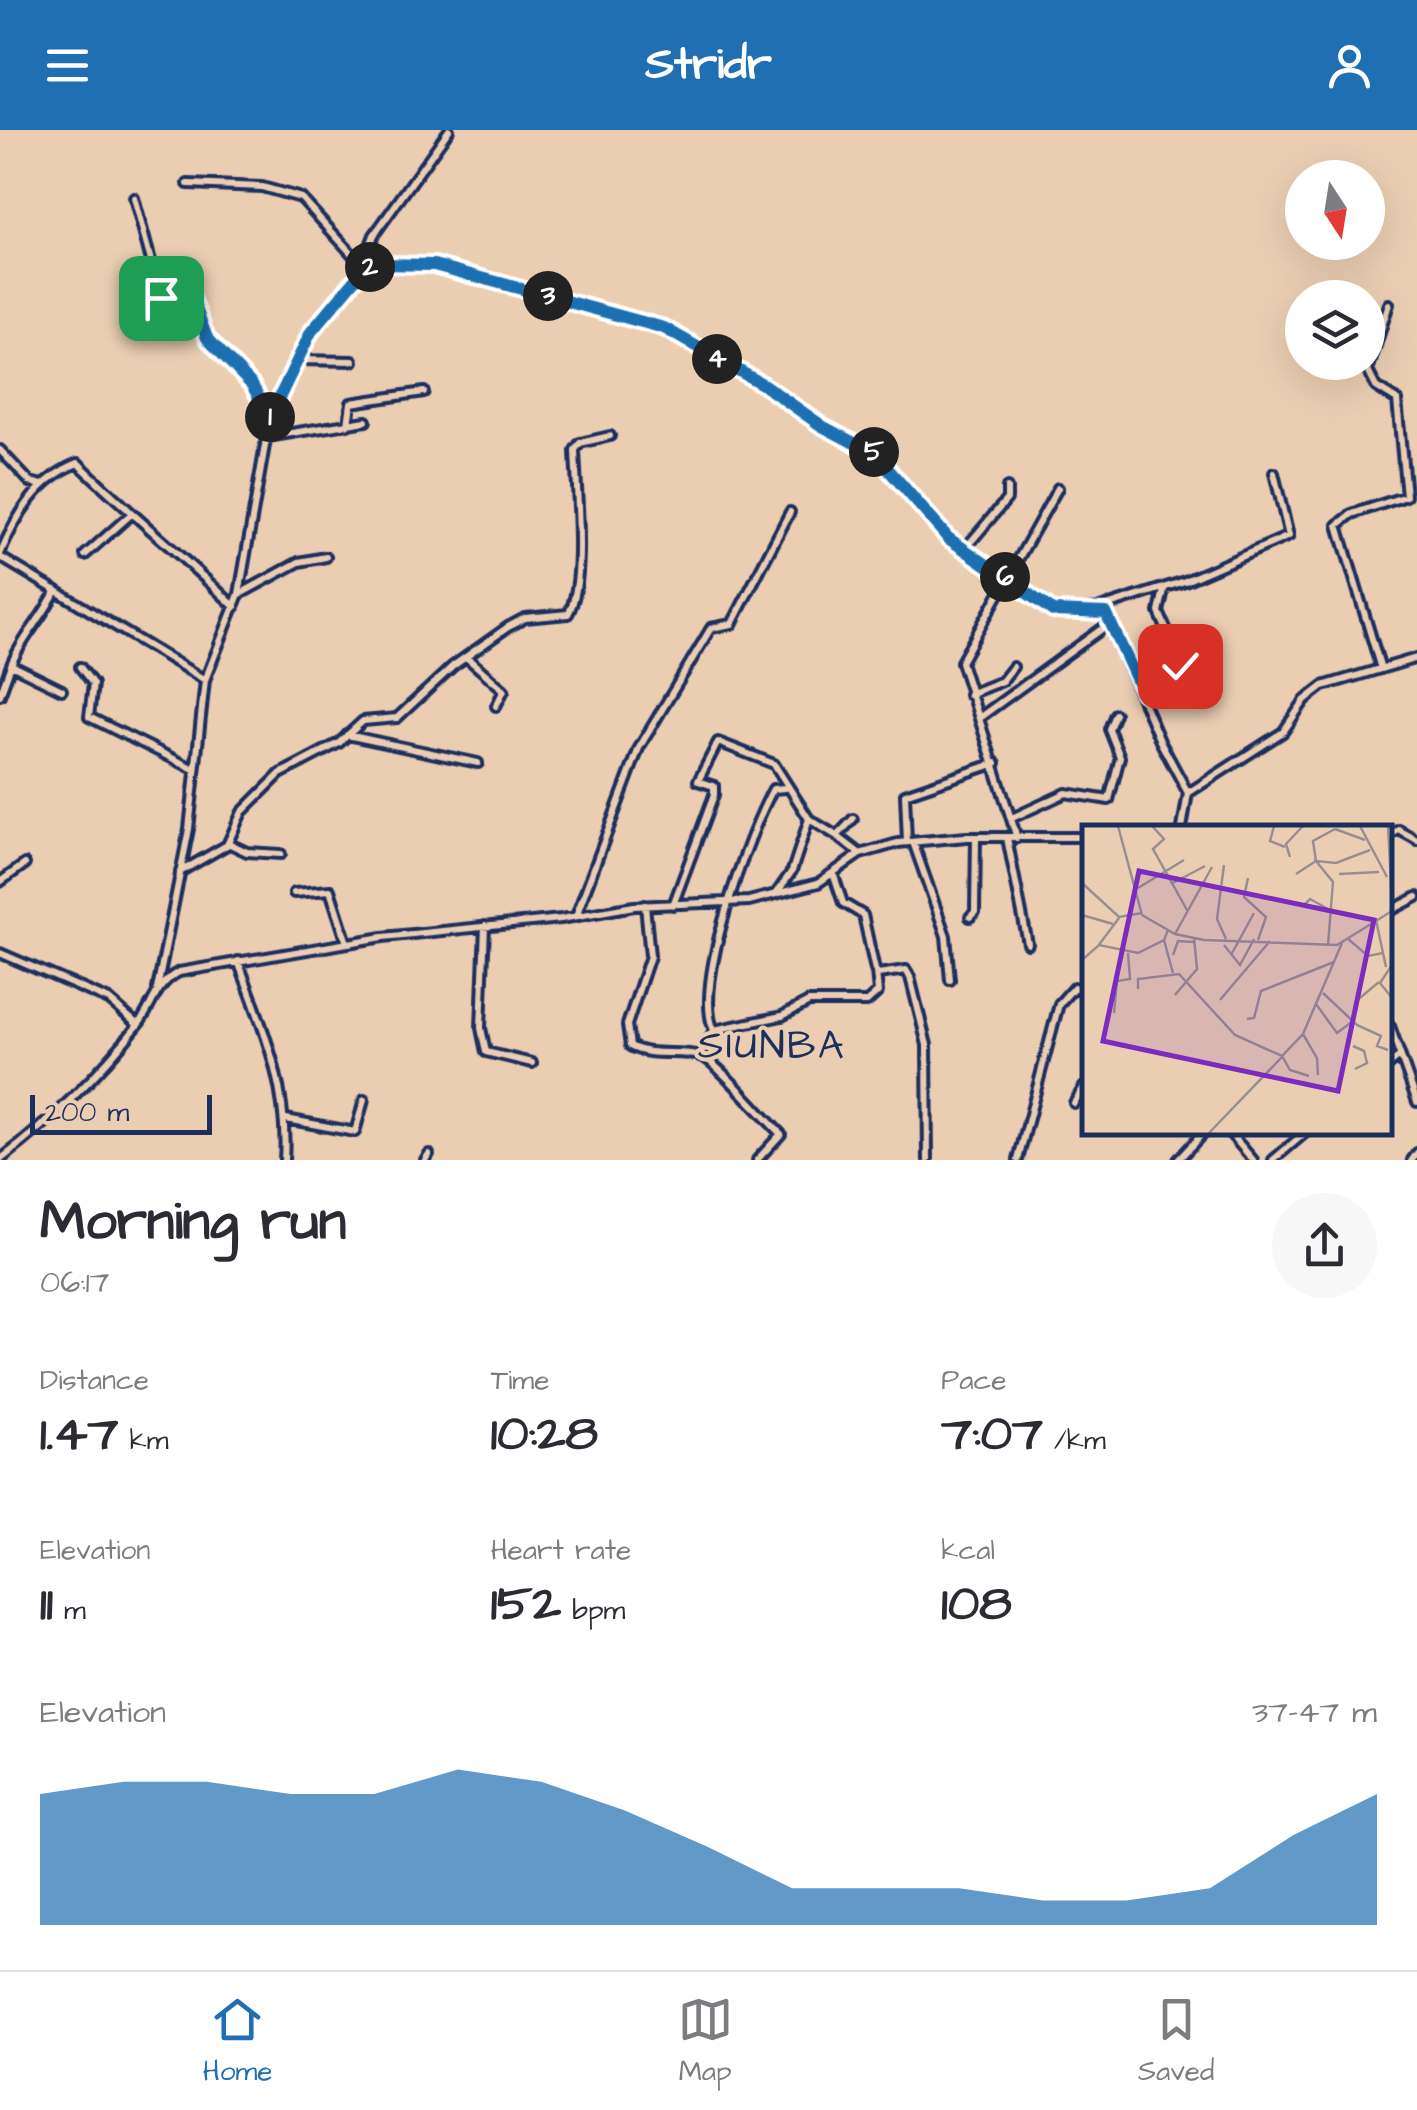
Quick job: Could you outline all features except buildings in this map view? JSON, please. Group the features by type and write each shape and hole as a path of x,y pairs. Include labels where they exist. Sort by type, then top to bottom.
{"street":[{"path":"0,1160 46,1125 138,1025 157,989 180,872 206,680 239,594 270,417 311,332 359,275 374,235 449,130"},
{"path":"188,184 262,187 301,198 363,266"},
{"path":"134,198 161,298 189,290 207,338 252,385 270,417"},
{"path":"359,275 378,264 434,265 664,328 764,385 822,426 875,454 937,526 964,550 1053,611 1097,609 1164,588 1288,536 1274,473"},
{"path":"1380,669 1338,526 1352,514 1406,496 1397,400 1376,387 1368,371 1389,304"},
{"path":"296,360 353,361"},
{"path":"348,425 351,403 424,392"},
{"path":"268,438 366,421"},
{"path":"180,872 228,844 242,812 259,791 364,722 397,718 466,657 525,618 568,614 576,577 574,450 580,442 610,436"},
{"path":"0,450 30,482 42,485"},
{"path":"206,680 0,556 8,533 42,485 78,463 129,516 191,564 235,607"},
{"path":"964,550 1007,498 1007,488"},
{"path":"1017,838 996,763 969,694 962,659 1007,578 1014,573 1038,519 1058,488"},
{"path":"576,916 638,748 711,628 732,624 790,512"},
{"path":"85,554 129,516"},
{"path":"239,594 299,562 326,557"},
{"path":"1143,693 1181,664 1158,612 1164,588"},
{"path":"0,695 20,642 45,614 56,590"},
{"path":"1097,609 1106,613 1160,741 1188,793 1183,825"},
{"path":"979,718 1110,622"},
{"path":"466,657 504,690 496,706"},
{"path":"1188,793 1283,732 1305,700 1323,686 1417,658"},
{"path":"11,665 62,690"},
{"path":"80,667 93,684 90,717 194,769"},
{"path":"969,694 1002,681 1014,667"},
{"path":"1012,818 1066,794 1109,800 1120,757 1110,729 1115,714"},
{"path":"346,735 478,763"},
{"path":"673,905 714,794 714,786 698,781 718,742 768,760 810,819 860,854"},
{"path":"950,980 946,936 910,842 905,794 996,763"},
{"path":"714,1030 708,1016 711,979 738,864 773,788 785,788"},
{"path":"775,894 792,870 810,819"},
{"path":"837,836 853,819"},
{"path":"1392,834 1400,830 1417,840"},
{"path":"157,989 179,972 347,943 645,905 730,902 775,894 818,883 860,854 910,842 1082,837"},
{"path":"970,917 975,912 976,838"},
{"path":"1007,838 1028,944"},
{"path":"228,844 248,852 281,854"},
{"path":"0,882 25,864"},
{"path":"714,1030 782,1016 810,1002 866,1002 878,992 863,916 843,902 833,874"},
{"path":"294,893 330,890 347,943"},
{"path":"1392,910 1417,896"},
{"path":"645,905 650,956 627,1026 630,1046 700,1056 721,1068 738,1094 781,1134 758,1160"},
{"path":"485,926 481,1028 486,1052 532,1063"},
{"path":"0,953 109,1000 138,1025"},
{"path":"238,961 274,1059 286,1118 284,1160"},
{"path":"875,971 900,969 910,976 927,1045 928,1160"},
{"path":"1018,1160 1059,1004 1074,988 1082,990"},
{"path":"700,1056 714,1030"},
{"path":"1392,1032 1417,1102"},
{"path":"1392,1062 1400,1056"},
{"path":"1074,1103 1082,1090"},
{"path":"286,1118 355,1132 364,1100"},
{"path":"1178,1160 1201,1135"},
{"path":"1232,1135 1254,1160"},
{"path":"1273,1160 1302,1135"},
{"path":"1412,1160 1417,1153"}],"district":[{"name":"SIUNBA","path":"772,1046"}],"route":[{"path":"161,298 189,290 207,338 264,400 270,417 311,332 359,275 378,264 434,265 644,320 764,385 822,426 875,454 948,538 1053,611 1097,609 1106,613 1143,693 1180,666"}]}
